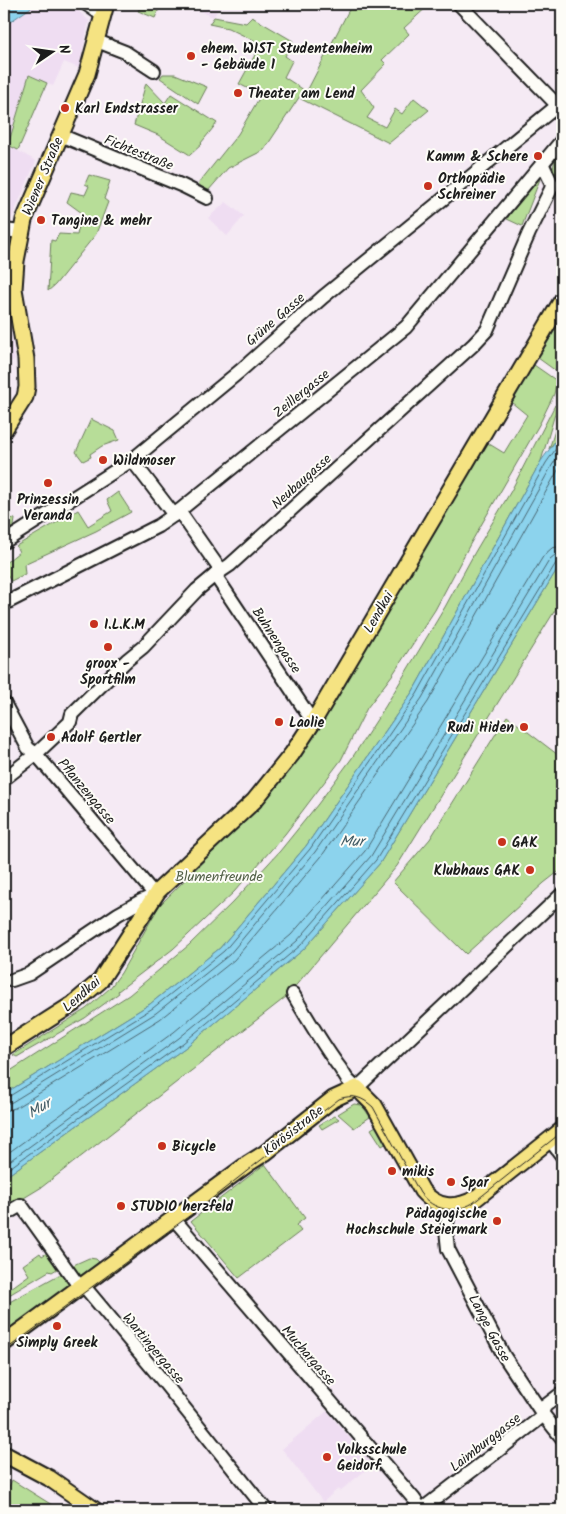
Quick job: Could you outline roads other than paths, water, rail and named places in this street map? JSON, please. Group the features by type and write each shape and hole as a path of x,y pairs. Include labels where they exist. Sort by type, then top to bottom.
{"main road":[{"name":"Wiener Straße","path":"4,430 25,397 27,387 26,359 14,289 21,232 24,220 87,74 104,9"},
{"name":"Lendkai","path":"4,1048 74,1004 100,980 158,891 254,801 292,754 313,722 562,300"},
{"path":"356,1088 374,1105 418,1185 427,1197 441,1206 459,1206 474,1199 562,1130"},
{"name":"Körösistraße","path":"4,1343 265,1153 333,1099 356,1088"},
{"path":"4,1454 49,1478 95,1510"}],"street":[{"path":"86,4 104,9"},
{"path":"459,4 561,108"},
{"path":"97,41 124,52 154,71"},
{"name":"Grüne Gasse","path":"4,542 132,460 244,367 324,297 561,108"},
{"name":"Fichtestraße","path":"60,135 176,183 207,198"},
{"name":"Zeillergasse","path":"4,604 158,526 177,513 406,327 562,140"},
{"name":"Neubaugasse","path":"4,779 36,754 70,722 72,714 127,660 143,647 197,590 230,565 466,352 487,330 529,233 551,189 552,184 542,163"},
{"path":"4,230 21,232"},
{"name":"Buhnengasse","path":"132,460 177,513 218,573 313,722"},
{"name":"Pflanzengasse","path":"6,706 28,748 36,754 155,895"},
{"name":"Körösistraße","path":"356,1088 562,894"},
{"name":"Lendkai","path":"12,980 29,974 118,914 155,895"},
{"path":"293,994 330,1055 339,1066 346,1081 356,1088"},
{"path":"550,1140 562,1156"},
{"name":"Wartingergasse","path":"4,1215 21,1205 76,1282 83,1285 266,1510"},
{"name":"Lange Gasse","path":"450,1207 446,1230 448,1249 504,1356 542,1414 562,1438"},
{"name":"Muchargasse","path":"174,1219 421,1510"},
{"name":"Laimburggasse","path":"421,1510 534,1423 542,1414 545,1406 562,1393"}],"water":[{"path":"12,4 36,4 4,26 4,8"},
{"name":"Mur","path":"562,432 562,561 380,863 304,949 186,1047 4,1178 4,1094 150,1004 220,948 306,846 413,691 541,461"}],"tram line":[{"path":"4,1351 196,1211 339,1099 357,1097 373,1107 420,1193 432,1204 445,1209 459,1209 473,1203 562,1132"}],"place":[{"name":"ehem. WIST Studentenheim - Gebäude 1","path":"191,56"},
{"name":"Theater am Lend","path":"238,93"},
{"name":"Karl Endstrasser","path":"65,108"},
{"name":"Kamm & Schere","path":"538,156"},
{"name":"Orthopädie Schreiner","path":"428,186"},
{"name":"Tangine & mehr","path":"41,220"},
{"name":"Wildmoser","path":"103,460"},
{"name":"Prinzessin Veranda","path":"48,483"},
{"name":"I.L.K.M","path":"94,624"},
{"name":"groox - Sportfilm","path":"108,647"},
{"name":"Laolie","path":"279,722"},
{"name":"Rudi Hiden","path":"524,727"},
{"name":"Adolf Gertler","path":"51,737"},
{"name":"GAK","path":"502,842"},
{"name":"Klubhaus GAK","path":"530,870"},
{"name":"Bicycle","path":"162,1146"},
{"name":"mikis","path":"392,1171"},
{"name":"Spar","path":"451,1182"},
{"name":"STUDIO herzfeld","path":"121,1206"},
{"name":"Pädagogische Hochschule Steiermark","path":"497,1221"},
{"name":"Simply Greek","path":"57,1326"},
{"name":"Volksschule Geidorf","path":"327,1457"}],"park label":[{"name":"Blumenfreunde","path":"219,876"}]}
